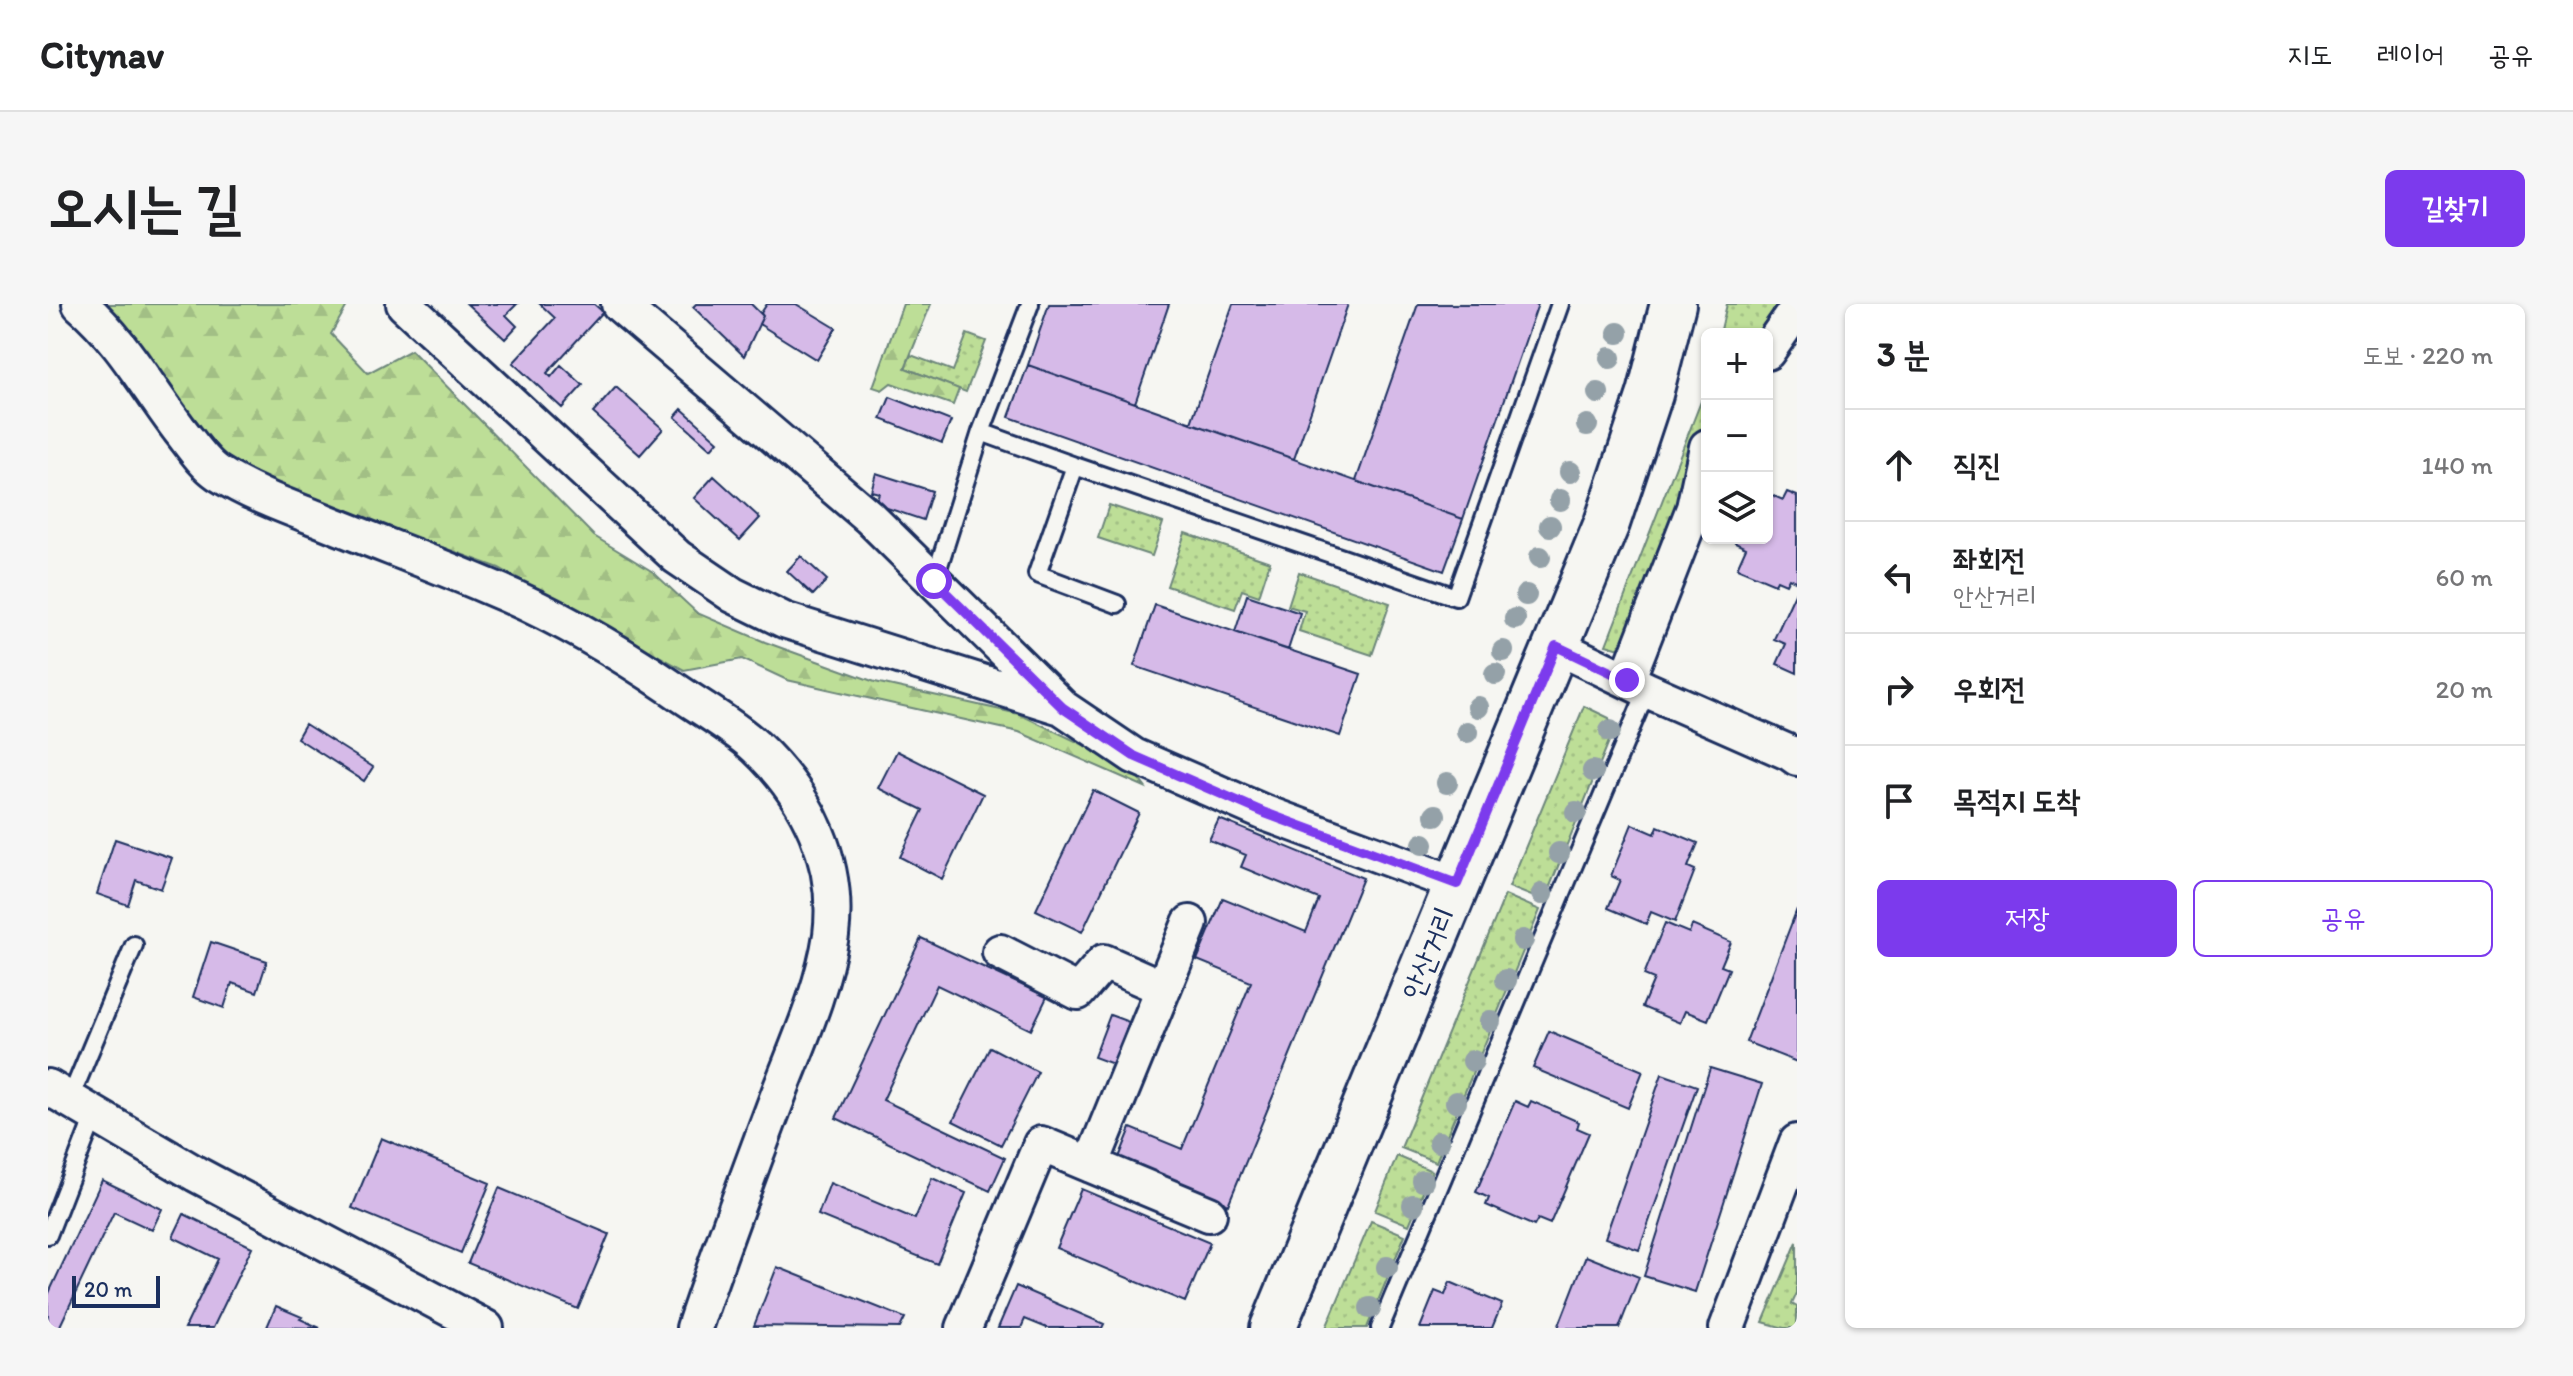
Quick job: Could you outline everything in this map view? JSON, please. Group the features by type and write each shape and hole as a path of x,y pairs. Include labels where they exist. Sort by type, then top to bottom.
{"main road":[{"name":"안산거리","path":"1273,1328 1607,523 1650,394 1673,304"}],"street":[{"path":"80,304 125,351 150,392 214,471 254,493 544,611 613,648 753,744 780,772 822,839 831,876 833,904 830,937 810,1012 717,1257 694,1328"},
{"path":"404,304 667,549 733,595 784,620 1063,708"},
{"path":"619,304 869,517 1063,708 1134,756 1265,813 1457,884"},
{"path":"1773,343 1797,309"},
{"path":"1637,685 1694,508 1702,472"},
{"path":"1556,646 1795,756"},
{"path":"1091,1165 1190,923"},
{"path":"1000,952 1078,992 1104,962 1163,988"},
{"path":"71,1100 196,1174 486,1328"},
{"path":"1727,1328 1797,1142"},
{"path":"964,1328 1041,1144 1209,1214"}],"lane":[{"path":"934,581 981,432 1030,304"},
{"path":"981,432 1456,597 1560,304"},
{"path":"1075,466 1037,574 1117,604"},
{"path":"1380,1328 1637,685"},
{"path":"48,1235 71,1100 134,945"}],"green space":[{"path":"105,304 348,304 331,334 368,373 411,350 594,536 653,572 697,613 765,642 875,682 1019,714 1130,767 1145,787 1019,732 787,680 742,659 684,670 499,568 291,498 224,461"},
{"path":"903,304 931,304 905,368 959,389 953,405 891,383 882,390 873,387"},
{"path":"1727,304 1787,304 1771,328 1721,328"},
{"path":"967,334 986,341 966,392 905,368 911,355 953,371"},
{"path":"1701,401 1701,456 1629,640 1620,649 1606,645"},
{"path":"1109,505 1163,523 1152,556 1098,538"},
{"path":"1185,533 1270,562 1259,596 1242,590 1235,609 1167,586"},
{"path":"1299,572 1390,603 1372,655 1299,631 1305,611 1288,606"},
{"path":"1584,706 1609,718 1612,734 1544,901 1509,887"},
{"path":"1505,895 1540,910 1436,1162 1401,1148"},
{"path":"1397,1156 1432,1171 1409,1225 1375,1211"},
{"path":"1371,1221 1405,1235 1367,1328 1326,1328"},
{"path":"1797,1242 1797,1293 1792,1304 1797,1307 1797,1328 1784,1328 1763,1322"}],"building":[{"path":"467,304 517,304 506,315 517,326 505,339"},
{"path":"540,304 594,304 603,312 547,373 551,377 561,365 583,385 562,408 513,363 555,318"},
{"path":"696,304 751,304 763,316 744,356 693,307"},
{"path":"767,304 796,304 836,328 817,360 759,324"},
{"path":"1049,304 1169,304 1135,403 1028,365"},
{"path":"1233,304 1348,304 1294,459 1191,423"},
{"path":"1418,304 1538,304 1463,519 1356,481"},
{"path":"1028,365 1463,519 1444,571 1009,417"},
{"path":"616,387 663,429 640,455 593,413"},
{"path":"890,397 951,421 942,443 881,419"},
{"path":"682,409 718,441 711,449 675,417"},
{"path":"876,473 932,491 923,520 875,504 879,493 871,491"},
{"path":"714,476 760,518 740,540 694,498"},
{"path":"1787,492 1797,496 1797,582 1789,578 1786,584 1777,580 1775,584 1737,568 1746,548 1737,544 1773,544 1773,496 1783,500"},
{"path":"801,556 827,580 813,595 787,571"},
{"path":"1797,589 1797,673 1777,664 1786,644 1774,639"},
{"path":"1247,595 1300,613 1288,650 1235,632"},
{"path":"1155,605 1361,674 1340,736 1134,666"},
{"path":"305,724 373,767 364,781 297,738"},
{"path":"897,751 983,794 942,879 900,857 923,810 878,788"},
{"path":"1093,790 1139,813 1082,932 1036,910"},
{"path":"1219,819 1363,878 1228,1205 1118,1160 1131,1128 1182,1149 1251,982 1197,960 1223,898 1306,932 1319,899 1241,867 1246,855 1209,840"},
{"path":"1632,824 1655,834 1658,826 1698,843 1688,867 1695,870 1675,922 1651,912 1646,924 1608,908 1620,880 1611,876"},
{"path":"115,839 172,858 161,889 136,880 128,905 97,894"},
{"path":"1797,909 1797,1062 1746,1042"},
{"path":"1665,923 1689,933 1692,925 1731,942 1721,966 1729,969 1708,1020 1685,1011 1680,1023 1642,1007 1654,979 1644,975"},
{"path":"921,938 1047,997 1031,1030 937,985 883,1100 1005,1158 990,1191 836,1118"},
{"path":"211,942 267,961 257,992 232,983 224,1008 193,997"},
{"path":"1110,1015 1129,1022 1113,1064 1094,1057"},
{"path":"1549,1031 1643,1071 1628,1108 1533,1068"},
{"path":"990,1047 1038,1072 1001,1145 953,1121"},
{"path":"1710,1068 1762,1084 1695,1292 1644,1276"},
{"path":"1662,1074 1697,1086 1639,1250 1605,1238"},
{"path":"1515,1101 1528,1107 1531,1101 1579,1122 1577,1128 1589,1133 1550,1224 1538,1219 1534,1226 1486,1205 1489,1198 1476,1192"},
{"path":"381,1138 490,1183 461,1253 352,1208"},
{"path":"932,1178 966,1193 937,1264 818,1215 830,1183 915,1219"},
{"path":"102,1180 162,1209 152,1230 114,1212 59,1328 48,1328 48,1295"},
{"path":"499,1188 609,1234 578,1309 468,1263"},
{"path":"1081,1189 1210,1243 1185,1302 1056,1248"},
{"path":"184,1214 252,1247 213,1328 185,1328 218,1259 173,1237"},
{"path":"1586,1256 1639,1277 1619,1328 1558,1328"},
{"path":"777,1267 905,1318 900,1328 754,1326"},
{"path":"1450,1282 1502,1304 1492,1328 1420,1328 1435,1291 1445,1295"},
{"path":"1016,1286 1104,1324 1102,1328 1047,1328 1025,1319 1021,1328 998,1328"},
{"path":"276,1306 302,1317 300,1319 320,1328 267,1327"}],"route":[{"path":"934,581 1063,708 1134,756 1265,813 1457,884 1556,646 1627,680"}]}
